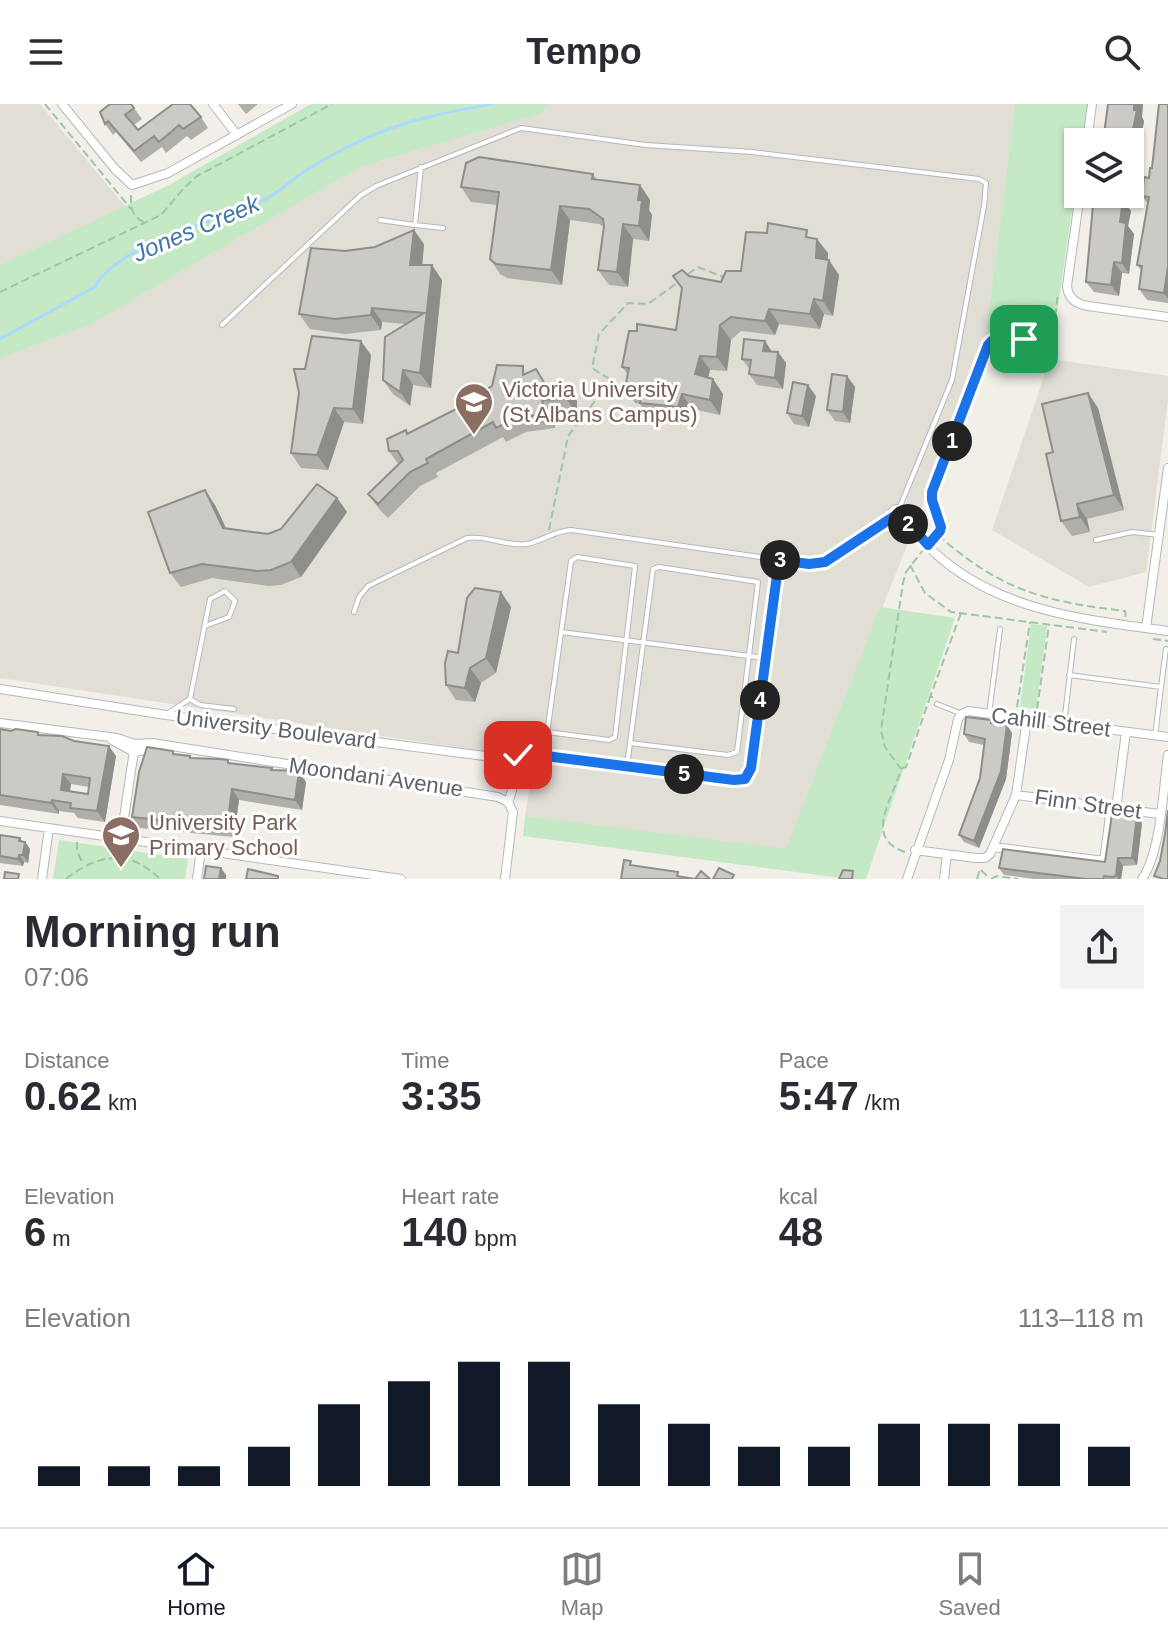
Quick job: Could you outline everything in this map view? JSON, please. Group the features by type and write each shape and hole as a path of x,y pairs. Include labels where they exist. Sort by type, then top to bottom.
{"street":[{"path":"62,104 115,169 132,185 151,180 292,104"},
{"path":"213,104 237,135"},
{"path":"1089,128 1092,104"},
{"path":"1075,208 1067,286 1070,296 1080,305 1168,317"},
{"path":"1146,628 1168,468"},
{"path":"898,515 961,574 997,593 1084,620 1168,631"},
{"name":"University Boulevard","path":"0,689 166,715 510,760"},
{"name":"Cahill Street","path":"962,714 968,711 1168,737"},
{"path":"907,879 962,714"},
{"path":"915,850 985,858 994,847 1016,795 1027,719"},
{"name":"Moondani Avenue","path":"0,723 108,738 134,748 152,743 489,794 508,802"},
{"path":"994,847 1104,861 1126,732"},
{"path":"121,838 134,748"},
{"path":"1142,879 1150,867 1168,755"},
{"path":"505,879 513,819 508,802 513,783 510,760"},
{"name":"Finn Street","path":"1016,795 1159,814"},
{"path":"0,821 350,875 401,879"},
{"path":"42,879 49,828"},
{"path":"197,879 201,850"},
{"path":"944,879 947,854"}],"lane":[{"path":"222,325 361,195 421,167 521,128 646,145 781,155 979,179 986,183 952,380 898,515 825,562 809,564 571,530 548,535 530,544 480,536 467,538 368,586 359,597 354,612"},
{"path":"415,225 421,167"},
{"path":"380,220 443,228"},
{"path":"1096,540 1132,532 1159,535"},
{"path":"544,755 547,732 571,561 577,557 635,566 613,739 547,732"},
{"path":"510,760 524,753 745,779 751,768 779,560"},
{"path":"627,766 652,571 659,567 758,582 739,743 735,754 630,743"},
{"path":"166,715 190,699 210,599 225,591 235,601 229,617 205,626"},
{"path":"989,714 1000,629"},
{"path":"561,632 766,658"},
{"path":"1064,724 1074,639"},
{"path":"1155,736 1166,649"},
{"path":"1069,675 1161,687"},
{"path":"190,699 200,705 234,709"},
{"name":"Cahill Street","path":"937,704 962,714"}],"path":[{"path":"45,104 131,209 135,218 133,228"},
{"path":"0,292 145,223 168,209 197,176 332,104"},
{"path":"131,209 132,185"},
{"path":"135,218 145,223"},
{"path":"548,535 568,436 611,380 592,368 599,334 628,303 648,304 698,267 726,278"},
{"path":"901,769 885,747 881,730 903,583 910,565 941,527 932,492 988,345 995,337 1028,339 1040,336 1056,311 1060,282"},
{"path":"937,535 977,566 1011,586 1053,601 1125,611 1126,625"},
{"path":"910,565 919,587 951,612 1112,633"},
{"path":"905,852 886,842 882,827 890,797 901,769 906,767 961,613"},
{"path":"1017,708 1030,622"},
{"path":"1037,710 1049,625"},
{"path":"1153,639 1168,641"},
{"path":"930,697 940,698"},
{"path":"77,842 83,866"},
{"path":"66,879 83,866 106,858 131,860 160,879"},
{"path":"977,879 980,869 991,879 997,876 1018,879"}],"shaded area":[{"path":"0,104 40,104 125,206 0,265"},
{"name":"Victoria University (St Albans Campus)","path":"550,104 1015,104 985,340 786,850 525,816 534,759 0,678 0,358 92,324 360,167 543,113"},
{"path":"1050,359 1168,376 1168,400 1146,572 1089,587 992,530"}],"green space":[{"path":"311,104 550,104 543,113 360,167 92,324 0,358 0,265 169,185"},
{"path":"1015,104 1088,104 1084,128 1064,128 1064,208 1072,208 1050,359 1016,359 985,340"},
{"path":"880,607 955,618 866,879 523,836 525,816 786,849"},
{"path":"1031,624 1047,626 1036,709 1020,707"},
{"name":"University Park Primary School","path":"59,840 188,859 185,879 53,879"}],"building":[{"path":"110,104 131,104 134,108 125,115 138,130 173,104 190,104 201,117 183,129 179,125 159,142 154,136 134,151 108,121 105,124 100,112"},
{"path":"1108,104 1134,104 1134,110 1137,110 1133,128 1105,128"},
{"path":"1159,104 1168,104 1168,266 1164,293 1139,289 1142,266 1137,265 1149,197 1144,196 1144,177 1149,178"},
{"path":"479,157 593,174 592,179 640,185 639,226 623,224 617,272 598,270 603,219 589,209 560,206 551,270 496,264 490,259 499,192 461,187 466,163"},
{"path":"1093,208 1122,208 1120,222 1126,223 1122,263 1114,262 1111,285 1086,282"},
{"path":"768,223 807,230 806,237 817,239 816,258 829,260 823,301 814,299 810,314 769,309 765,321 731,317 720,325 717,357 700,356 695,374 713,379 710,400 682,394 678,407 640,403 641,392 625,388 629,368 622,367 629,331 637,331 637,324 676,330 682,288 673,276 682,270 689,276 721,282 726,271 741,271 746,232 767,233"},
{"path":"414,230 410,265 432,265 420,373 403,370 400,392 383,380 385,337 424,313 372,308 371,315 335,319 299,314 311,248 345,251 375,247"},
{"path":"312,336 361,341 353,409 334,408 317,455 291,453 299,393 294,369 305,369"},
{"path":"744,339 765,341 763,351 778,352 775,378 749,374 751,360 742,359"},
{"path":"497,365 523,366 523,375 536,369 545,384 566,386 566,399 542,400 545,414 516,418 496,428 493,422 426,459 428,463 410,472 378,504 368,494 403,460 398,451 389,451 387,439 406,430 407,434 486,394 485,390 492,386"},
{"path":"832,374 847,376 843,412 827,410"},
{"path":"793,382 808,385 802,416 787,413"},
{"path":"1088,393 1114,495 1077,504 1080,517 1061,521 1046,454 1053,452 1042,404"},
{"path":"317,484 337,498 291,562 271,570 202,564 170,573 148,512 205,490 223,528 268,534 281,529"},
{"path":"475,588 501,592 486,658 470,668 465,688 446,685 448,651 458,653 467,598"},
{"path":"966,717 1007,725 1001,771 974,841 959,835 980,778 985,739 964,734"},
{"path":"0,729 38,732 38,735 62,736 109,746 97,811 70,808 71,803 0,795","holes":["63,774 90,778 88,794 61,790"]},
{"path":"147,747 173,751 173,754 190,758 228,760 228,763 271,770 299,771 295,800 232,789 227,827 132,817 139,772"},
{"path":"1168,810 1168,879 1164,879 1154,876 1160,861"},
{"path":"1112,814 1137,815 1132,858 1118,858 1113,877 1086,879 999,868 1003,849 1105,862"},
{"path":"0,835 20,838 19,841 25,842 23,855 19,855 18,859 0,856"},
{"path":"624,860 631,861 630,865 678,872 677,876 695,879 621,879"},
{"path":"206,866 221,868 219,879 204,879"},
{"path":"719,868 734,875 732,879 713,879"},
{"path":"248,869 278,876 278,879 246,879"},
{"path":"843,870 853,871 852,879 839,879"},
{"path":"701,871 710,879 695,879"},
{"path":"5,872 19,874 18,879 4,879"}],"waterway":[{"name":"Jones Creek","path":"0,339 95,287 106,272 123,259 170,236 267,198 311,167 353,144 410,122 492,104"}],"place":[{"name":"Victoria University (St Albans Campus)","path":"474,436"},
{"name":"University Park Primary School","path":"121,869"}],"route":[{"path":"518,755 524,753 745,779 751,768 779,560 809,564 825,562 893,517 911,526 928,545 941,527 932,492 988,345 995,337 1001,336 1024,339"}]}
